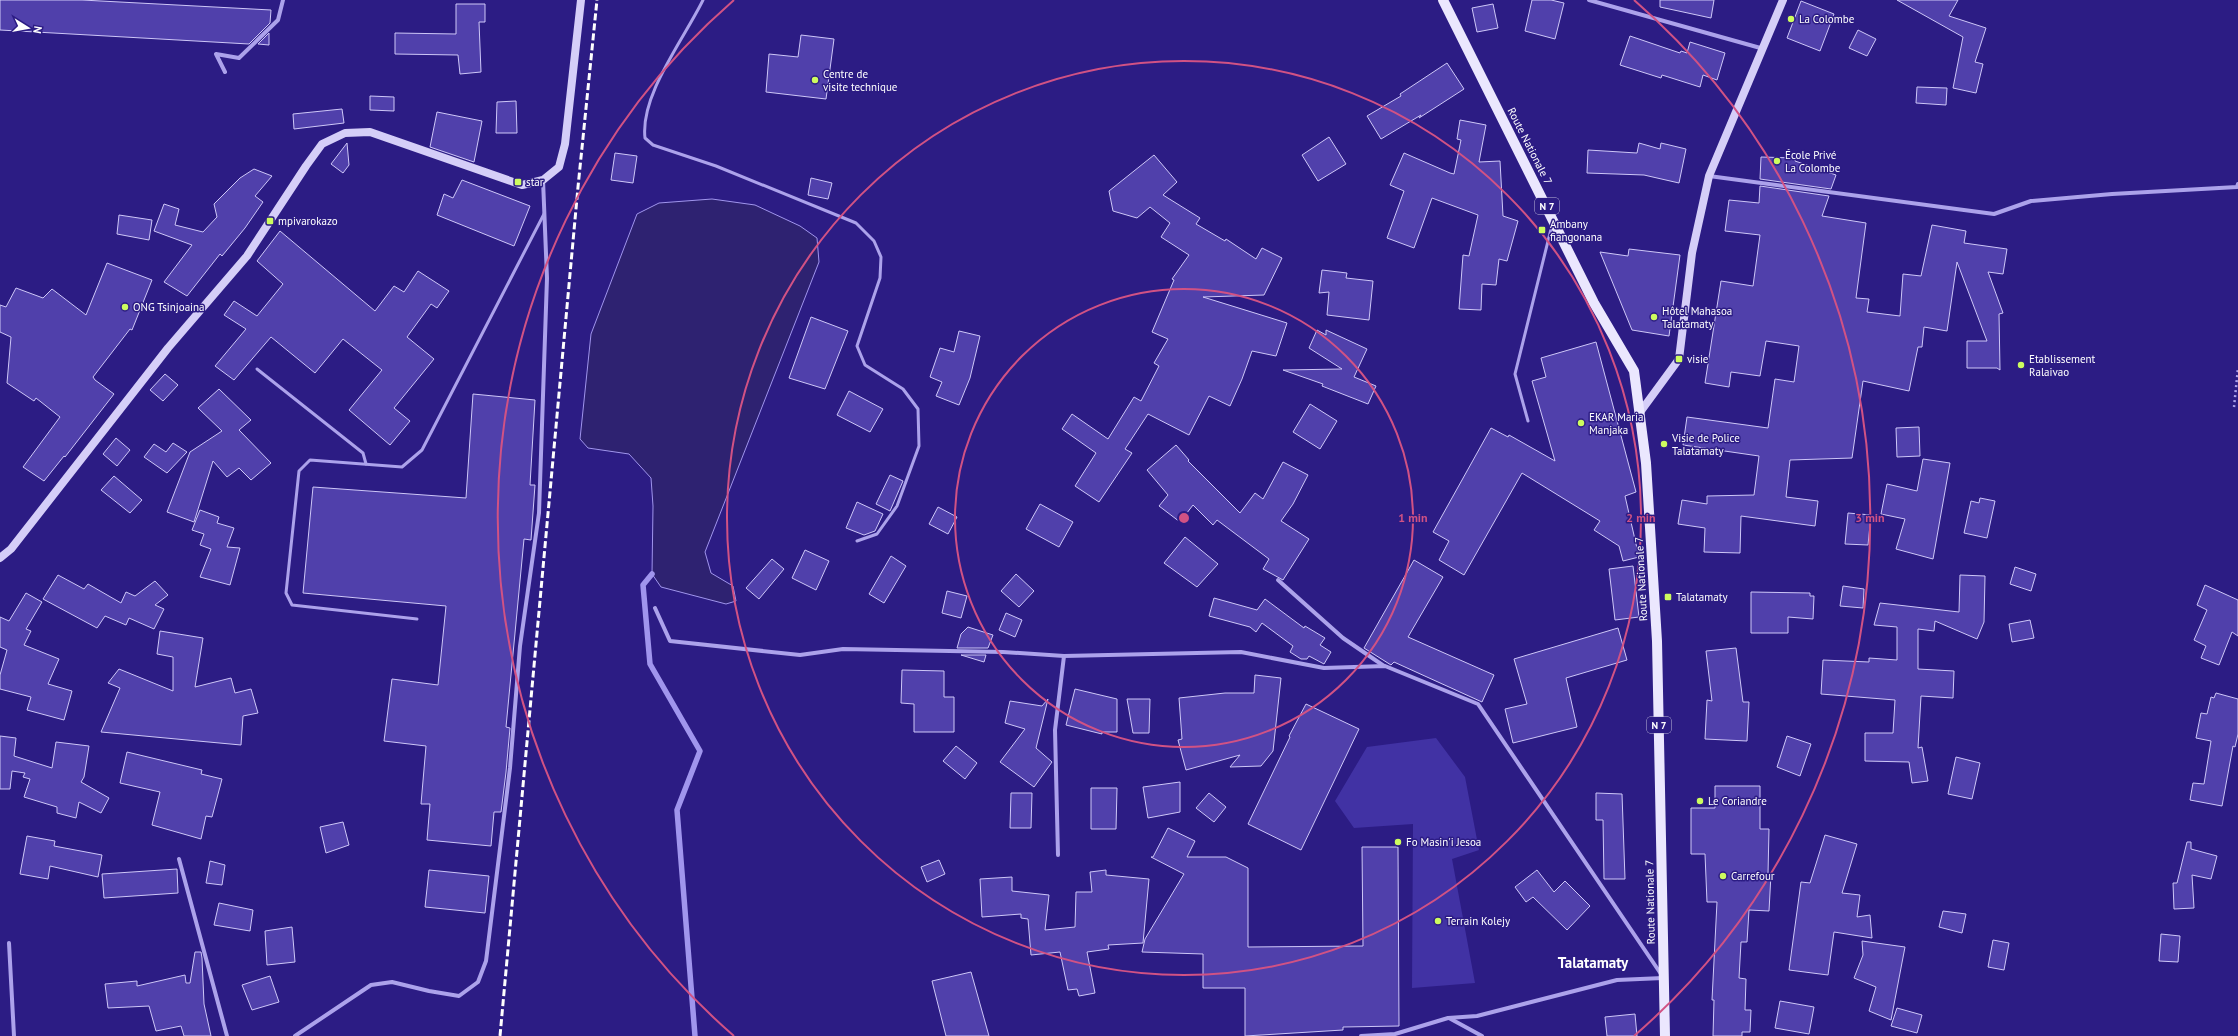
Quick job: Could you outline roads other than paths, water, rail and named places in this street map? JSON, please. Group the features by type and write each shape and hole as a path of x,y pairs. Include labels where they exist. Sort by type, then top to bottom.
{"main road":[{"name":"Route Nationale 7","path":"1443,0 1594,303 1634,372 1638,415 1646,462 1657,641 1665,1036"}],"street":[{"path":"225,72 216,54 239,58 278,20 283,0"},
{"path":"0,558 11,549 168,348 247,256 322,144 345,133 370,132 522,185 543,180 559,167 565,144 581,0"},
{"path":"1589,0 1764,49"},
{"path":"1638,415 1679,360 1692,253 1709,176 1764,49 1783,0"},
{"path":"1709,176 1994,214 2031,201 2112,194 2237,187 2238,184"},
{"path":"295,1036 371,985 392,982 429,991 459,996 478,982 486,961 510,768 520,646 539,513 547,278 543,180"},
{"path":"1278,580 1343,638 1384,666 1478,704 1663,978"},
{"path":"655,608 670,641 800,655 843,649 1003,652 1064,656 1241,652 1324,668 1384,666"},
{"path":"1058,855 1055,730 1064,656"},
{"path":"179,859 227,1036"},
{"path":"9,943 14,1036"},
{"path":"1361,1036 1395,1034 1448,1018 1477,1016 1618,980 1663,978"},
{"path":"1448,1018 1482,1036"}],"lane":[{"path":"703,0 649,100 643,126 645,138 653,145 716,166 856,223 874,241 881,257 880,278 857,346 865,365 903,389 918,409 919,446 897,506 877,534 858,541"},
{"path":"417,619 292,605 286,593 299,471 310,460 402,467 422,450 545,212"},
{"path":"1528,421 1515,374 1553,219"},
{"path":"257,369 363,453 366,464"}],"waterway":[{"path":"652,574 643,585 650,664 700,751 677,810 695,1036"}],"railway":[{"path":"500,1036 578,187 597,0"}],"place":[{"name":"La Colombe","path":"1791,19"},
{"name":"Centre de visite technique","path":"815,80"},
{"name":"École Privé La Colombe","path":"1777,161"},
{"name":"star","path":"518,182"},
{"name":"mpivarokazo","path":"270,221"},
{"name":"Ambany fiangonana","path":"1542,230"},
{"name":"ONG Tsinjoaina","path":"125,307"},
{"name":"Hôtel Mahasoa Talatamaty","path":"1654,317"},
{"name":"visie","path":"1679,359"},
{"name":"Etablissement Ralaivao","path":"2021,365"},
{"name":"EKAR Maria Manjaka","path":"1581,423"},
{"name":"Visie de Police Talatamaty","path":"1664,444"},
{"name":"Talatamaty","path":"1668,597"},
{"name":"Le Coriandre","path":"1700,801"},
{"name":"Fo Masin'i Jesoa","path":"1398,842"},
{"name":"Carrefour","path":"1723,876"},
{"name":"Terrain Kolejy","path":"1438,921"}],"district":[{"name":"Talatamaty","path":"1593,962"}]}
